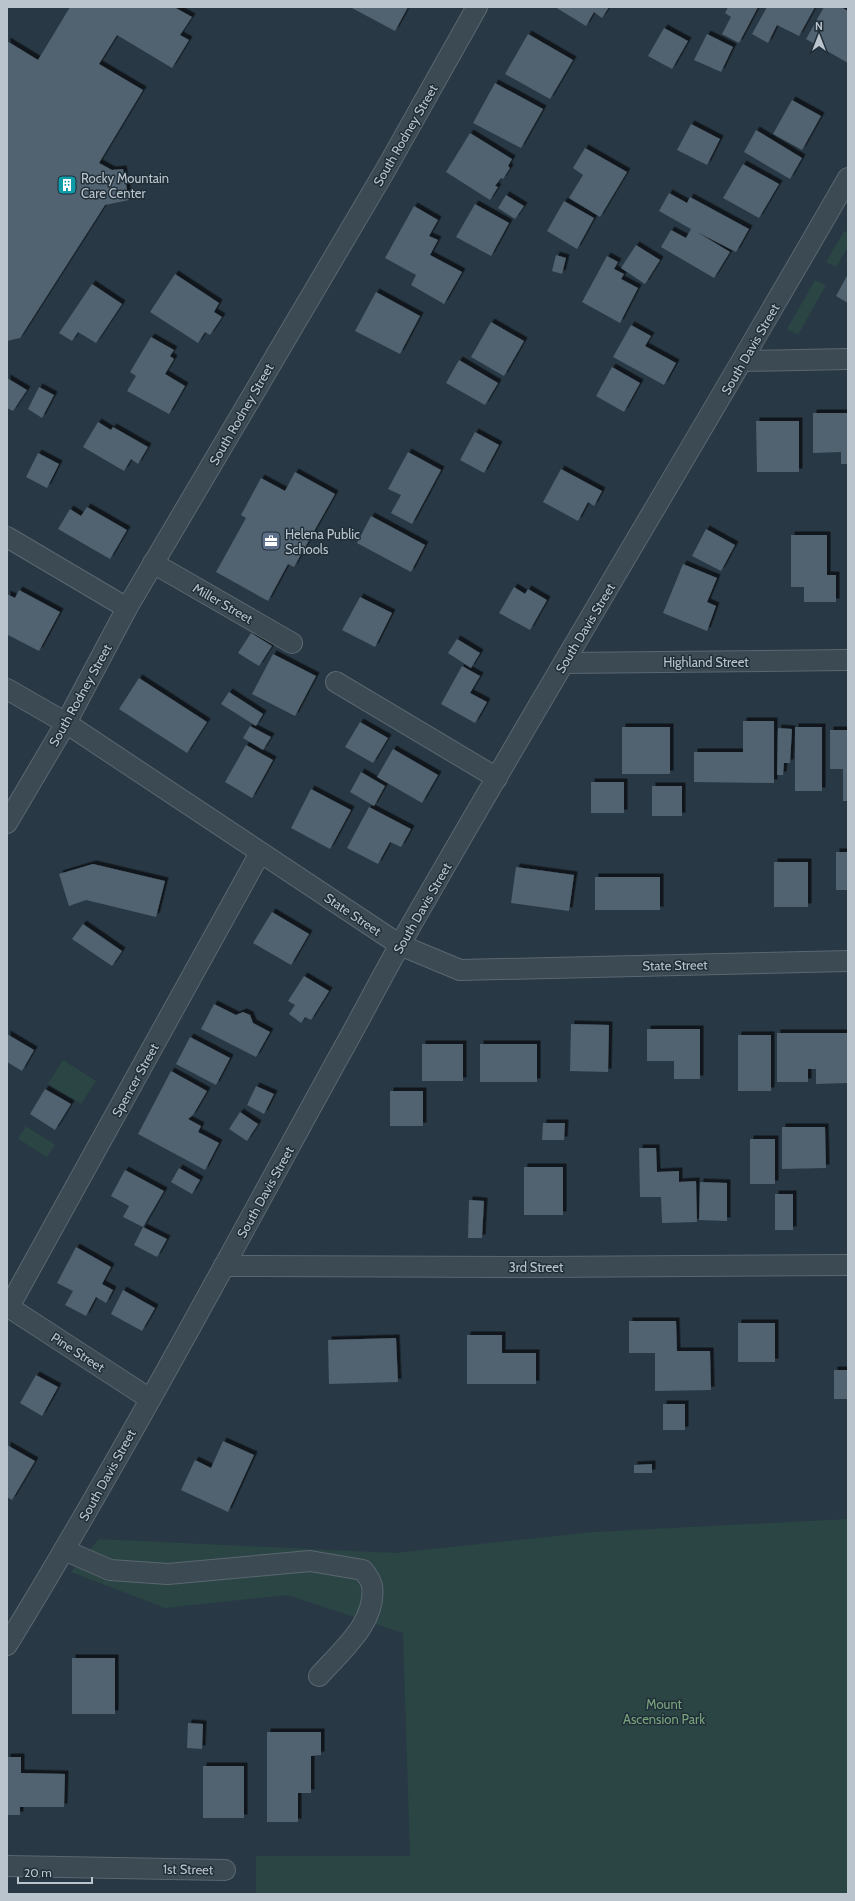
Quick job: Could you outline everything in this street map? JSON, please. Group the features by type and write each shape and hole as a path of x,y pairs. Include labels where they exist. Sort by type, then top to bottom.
{"street":[{"name":"South Rodney Street","path":"7,823 66,723 127,608 386,169 477,7"},
{"name":"South Davis Street","path":"7,1644 64,1550 150,1399 400,945 564,663 743,361 848,178"},
{"path":"743,361 848,359"},
{"path":"7,537 127,608"},
{"name":"Miller Street","path":"153,563 292,643"},
{"name":"Highland Street","path":"564,663 848,660"},
{"path":"336,682 497,778"},
{"name":"State Street","path":"7,689 66,723 400,945 460,970 848,961"},
{"name":"Spencer Street","path":"8,1306 260,853"},
{"name":"3rd Street","path":"224,1266 549,1267 848,1265"},
{"name":"Pine Street","path":"8,1306 150,1399"},
{"path":"64,1550 110,1570 168,1574 310,1560 363,1570 372,1584 372,1603 361,1628 319,1676"},
{"name":"1st Street","path":"7,1866 225,1870"}],"green space":[{"path":"844,231 848,232 848,247 836,267 826,262"},
{"path":"815,280 826,285 798,335 787,329"},
{"path":"63,1060 96,1081 81,1104 48,1084"},
{"path":"26,1126 55,1145 47,1157 18,1139"},
{"name":"Mount Ascension Park","path":"848,1519 848,1894 256,1894 256,1856 410,1856 403,1633 287,1595 165,1608 71,1572 99,1539 395,1553 594,1532"}],"building":[{"name":"Rocky Mountain Care Center","path":"70,7 174,7 192,17 180,35 189,40 172,68 117,35 99,64 143,90 99,163 112,170 123,169 129,200 105,205 20,338 7,341 7,41 38,60"},
{"path":"350,7 408,7 395,31"},
{"path":"555,7 609,7 602,18 594,12 586,26"},
{"path":"728,7 758,7 739,43 722,34 731,17 725,13"},
{"path":"767,7 815,7 799,36 777,25 768,43 752,34"},
{"path":"824,7 841,7 848,11 848,63 806,39"},
{"path":"664,28 688,41 672,69 648,56"},
{"path":"528,34 573,60 550,99 505,74"},
{"path":"707,34 733,47 721,72 694,60"},
{"path":"495,83 543,109 521,148 473,123"},
{"path":"792,100 821,116 802,150 773,134"},
{"path":"691,124 720,139 707,165 677,150"},
{"path":"756,130 802,158 790,179 744,152"},
{"path":"470,133 512,159 508,166 510,168 503,179 501,178 495,186 498,187 490,200 446,172"},
{"path":"585,148 627,172 600,217 569,198 583,175 573,168"},
{"path":"743,164 779,184 759,218 723,198"},
{"path":"669,193 687,203 690,197 749,229 736,252 697,232 730,252 714,278 661,247 671,230 686,238 691,229 659,211"},
{"path":"506,195 524,206 515,219 498,208"},
{"path":"564,201 594,218 577,249 547,231"},
{"path":"475,204 509,223 491,256 456,237"},
{"path":"414,206 438,220 429,236 438,240 430,255 462,272 444,304 411,285 416,275 385,258"},
{"path":"636,245 660,260 645,284 621,268"},
{"path":"556,255 566,258 562,274 552,271"},
{"path":"607,256 618,262 614,269 624,274 621,279 638,288 620,323 582,302"},
{"path":"175,274 219,303 214,312 222,317 210,335 205,332 198,343 150,312"},
{"path":"848,274 848,303 836,296"},
{"path":"92,284 122,304 96,343 78,332 72,341 59,333"},
{"path":"376,292 420,316 400,354 355,331"},
{"path":"491,322 524,341 504,376 471,357"},
{"path":"631,325 651,336 645,346 676,363 664,385 613,357"},
{"path":"151,337 174,350 170,356 174,359 165,374 185,386 169,414 127,391 136,376 130,372"},
{"path":"459,360 498,383 485,405 446,383"},
{"path":"612,367 640,383 624,412 596,396"},
{"path":"7,378 27,390 13,411 7,408"},
{"path":"39,387 54,395 42,418 28,409"},
{"path":"813,413 848,413 848,464 841,464 841,452 813,453"},
{"path":"756,421 799,421 799,472 757,472"},
{"path":"98,422 111,430 113,427 148,447 138,464 131,459 124,471 83,447"},
{"path":"475,432 499,445 484,473 460,460"},
{"path":"408,452 441,470 412,524 391,513 401,495 388,489"},
{"path":"38,453 59,464 47,488 26,477"},
{"path":"561,469 602,491 594,506 588,502 578,521 543,502"},
{"name":"Helena Public Schools","path":"295,472 335,494 294,567 288,564 268,601 216,572 246,518 241,515 261,478 285,491"},
{"path":"87,507 127,530 110,559 58,529 70,509 81,516"},
{"path":"371,516 425,545 411,572 357,543"},
{"path":"706,529 735,545 721,571 692,556"},
{"path":"791,535 827,535 827,575 836,575 836,602 804,602 804,587 791,587"},
{"path":"683,564 717,578 707,602 716,606 707,631 663,613"},
{"path":"514,587 525,594 528,589 547,600 530,630 499,613"},
{"path":"19,590 60,612 39,651 8,635 7,638 7,594 15,598"},
{"path":"360,597 392,613 375,647 342,630"},
{"path":"251,633 272,646 259,666 238,653"},
{"path":"457,639 480,653 471,668 448,653"},
{"path":"273,654 316,676 295,716 252,694"},
{"path":"462,666 480,676 470,693 487,702 475,723 441,704"},
{"path":"139,678 207,722 187,753 119,709"},
{"path":"229,692 263,714 256,726 221,704"},
{"path":"743,721 774,721 774,783 694,782 694,752 743,752"},
{"path":"360,722 388,738 373,763 345,747"},
{"path":"250,726 271,737 263,750 243,738"},
{"path":"622,727 670,727 670,774 622,774"},
{"path":"795,727 822,727 822,791 795,791"},
{"path":"778,728 792,729 790,763 784,763 783,775 777,775"},
{"path":"830,730 848,730 848,801 843,801 843,769 830,769"},
{"path":"246,745 273,760 252,798 225,782"},
{"path":"393,749 438,775 422,803 377,777"},
{"path":"361,772 385,786 374,806 350,792"},
{"path":"591,782 624,782 624,813 591,813"},
{"path":"652,786 682,786 682,816 652,816"},
{"path":"311,789 351,810 330,849 291,828"},
{"path":"369,807 411,829 401,847 390,842 378,864 347,848"},
{"path":"836,852 848,852 848,890 836,890"},
{"path":"774,862 808,862 808,907 774,907"},
{"path":"93,864 165,881 156,917 86,900 69,906 59,874"},
{"path":"516,867 574,875 569,911 511,903"},
{"path":"595,877 660,877 660,910 595,910"},
{"path":"272,912 309,934 291,965 253,943"},
{"path":"83,924 122,951 112,966 72,939"},
{"path":"304,976 329,991 311,1020 305,1017 301,1023 289,1014 295,1005 288,1001"},
{"path":"214,1004 236,1015 243,1012 250,1015 253,1023 270,1032 256,1057 201,1029"},
{"path":"571,1024 609,1025 608,1072 570,1071"},
{"path":"647,1029 700,1029 700,1079 674,1079 674,1061 647,1061"},
{"path":"777,1033 848,1033 848,1083 816,1084 816,1069 808,1069 808,1082 777,1082"},
{"path":"7,1034 34,1050 22,1071 7,1062"},
{"path":"738,1035 771,1035 771,1091 738,1091"},
{"path":"190,1037 230,1058 216,1085 176,1064"},
{"path":"422,1044 463,1044 463,1081 422,1081"},
{"path":"480,1044 537,1044 537,1082 480,1082"},
{"path":"171,1071 207,1091 193,1115 188,1119 201,1126 198,1132 219,1143 205,1170 138,1134"},
{"path":"256,1086 274,1094 264,1114 247,1105"},
{"path":"45,1089 71,1104 55,1130 30,1114"},
{"path":"390,1091 423,1091 423,1126 390,1126"},
{"path":"240,1112 258,1124 247,1141 229,1129"},
{"path":"543,1123 565,1123 564,1140 542,1140"},
{"path":"782,1127 825,1127 826,1168 782,1169"},
{"path":"750,1139 775,1139 775,1184 750,1184"},
{"path":"639,1148 656,1148 657,1172 679,1171 679,1182 696,1181 697,1222 662,1223 661,1197 640,1197"},
{"path":"524,1167 563,1167 563,1215 524,1215"},
{"path":"179,1168 200,1180 192,1194 171,1182"},
{"path":"125,1170 164,1191 143,1227 123,1217 129,1206 111,1196"},
{"path":"700,1182 727,1183 727,1221 699,1220"},
{"path":"775,1194 793,1194 793,1230 775,1230"},
{"path":"469,1200 484,1201 482,1238 468,1238"},
{"path":"143,1227 167,1239 157,1257 134,1245"},
{"path":"76,1247 111,1267 102,1284 113,1290 106,1303 96,1297 86,1316 65,1305 73,1291 57,1283"},
{"path":"123,1290 155,1308 142,1331 111,1314"},
{"path":"629,1321 676,1321 677,1351 710,1351 711,1390 655,1391 655,1353 629,1353"},
{"path":"738,1323 775,1323 775,1362 738,1362"},
{"path":"467,1335 502,1335 502,1353 536,1353 536,1384 467,1384"},
{"path":"396,1338 398,1382 329,1384 328,1340"},
{"path":"834,1370 848,1370 848,1399 834,1399"},
{"path":"36,1375 58,1387 42,1416 20,1403"},
{"path":"663,1404 685,1404 685,1430 663,1430"},
{"path":"223,1441 254,1455 228,1512 181,1490 195,1460 211,1468"},
{"path":"7,1445 35,1461 12,1500 7,1497"},
{"path":"652,1464 652,1473 634,1473 634,1465"},
{"path":"72,1658 115,1658 115,1714 72,1714"},
{"path":"188,1723 203,1724 202,1749 187,1748"},
{"path":"267,1732 321,1732 321,1755 311,1756 311,1793 298,1793 298,1822 267,1822"},
{"path":"7,1757 21,1757 21,1773 65,1774 64,1807 20,1807 20,1815 7,1815"},
{"path":"203,1766 244,1766 244,1818 203,1818"}],"place":[{"name":"Rocky Mountain Care Center","path":"67,185"},
{"name":"Helena Public Schools","path":"271,541"}]}
